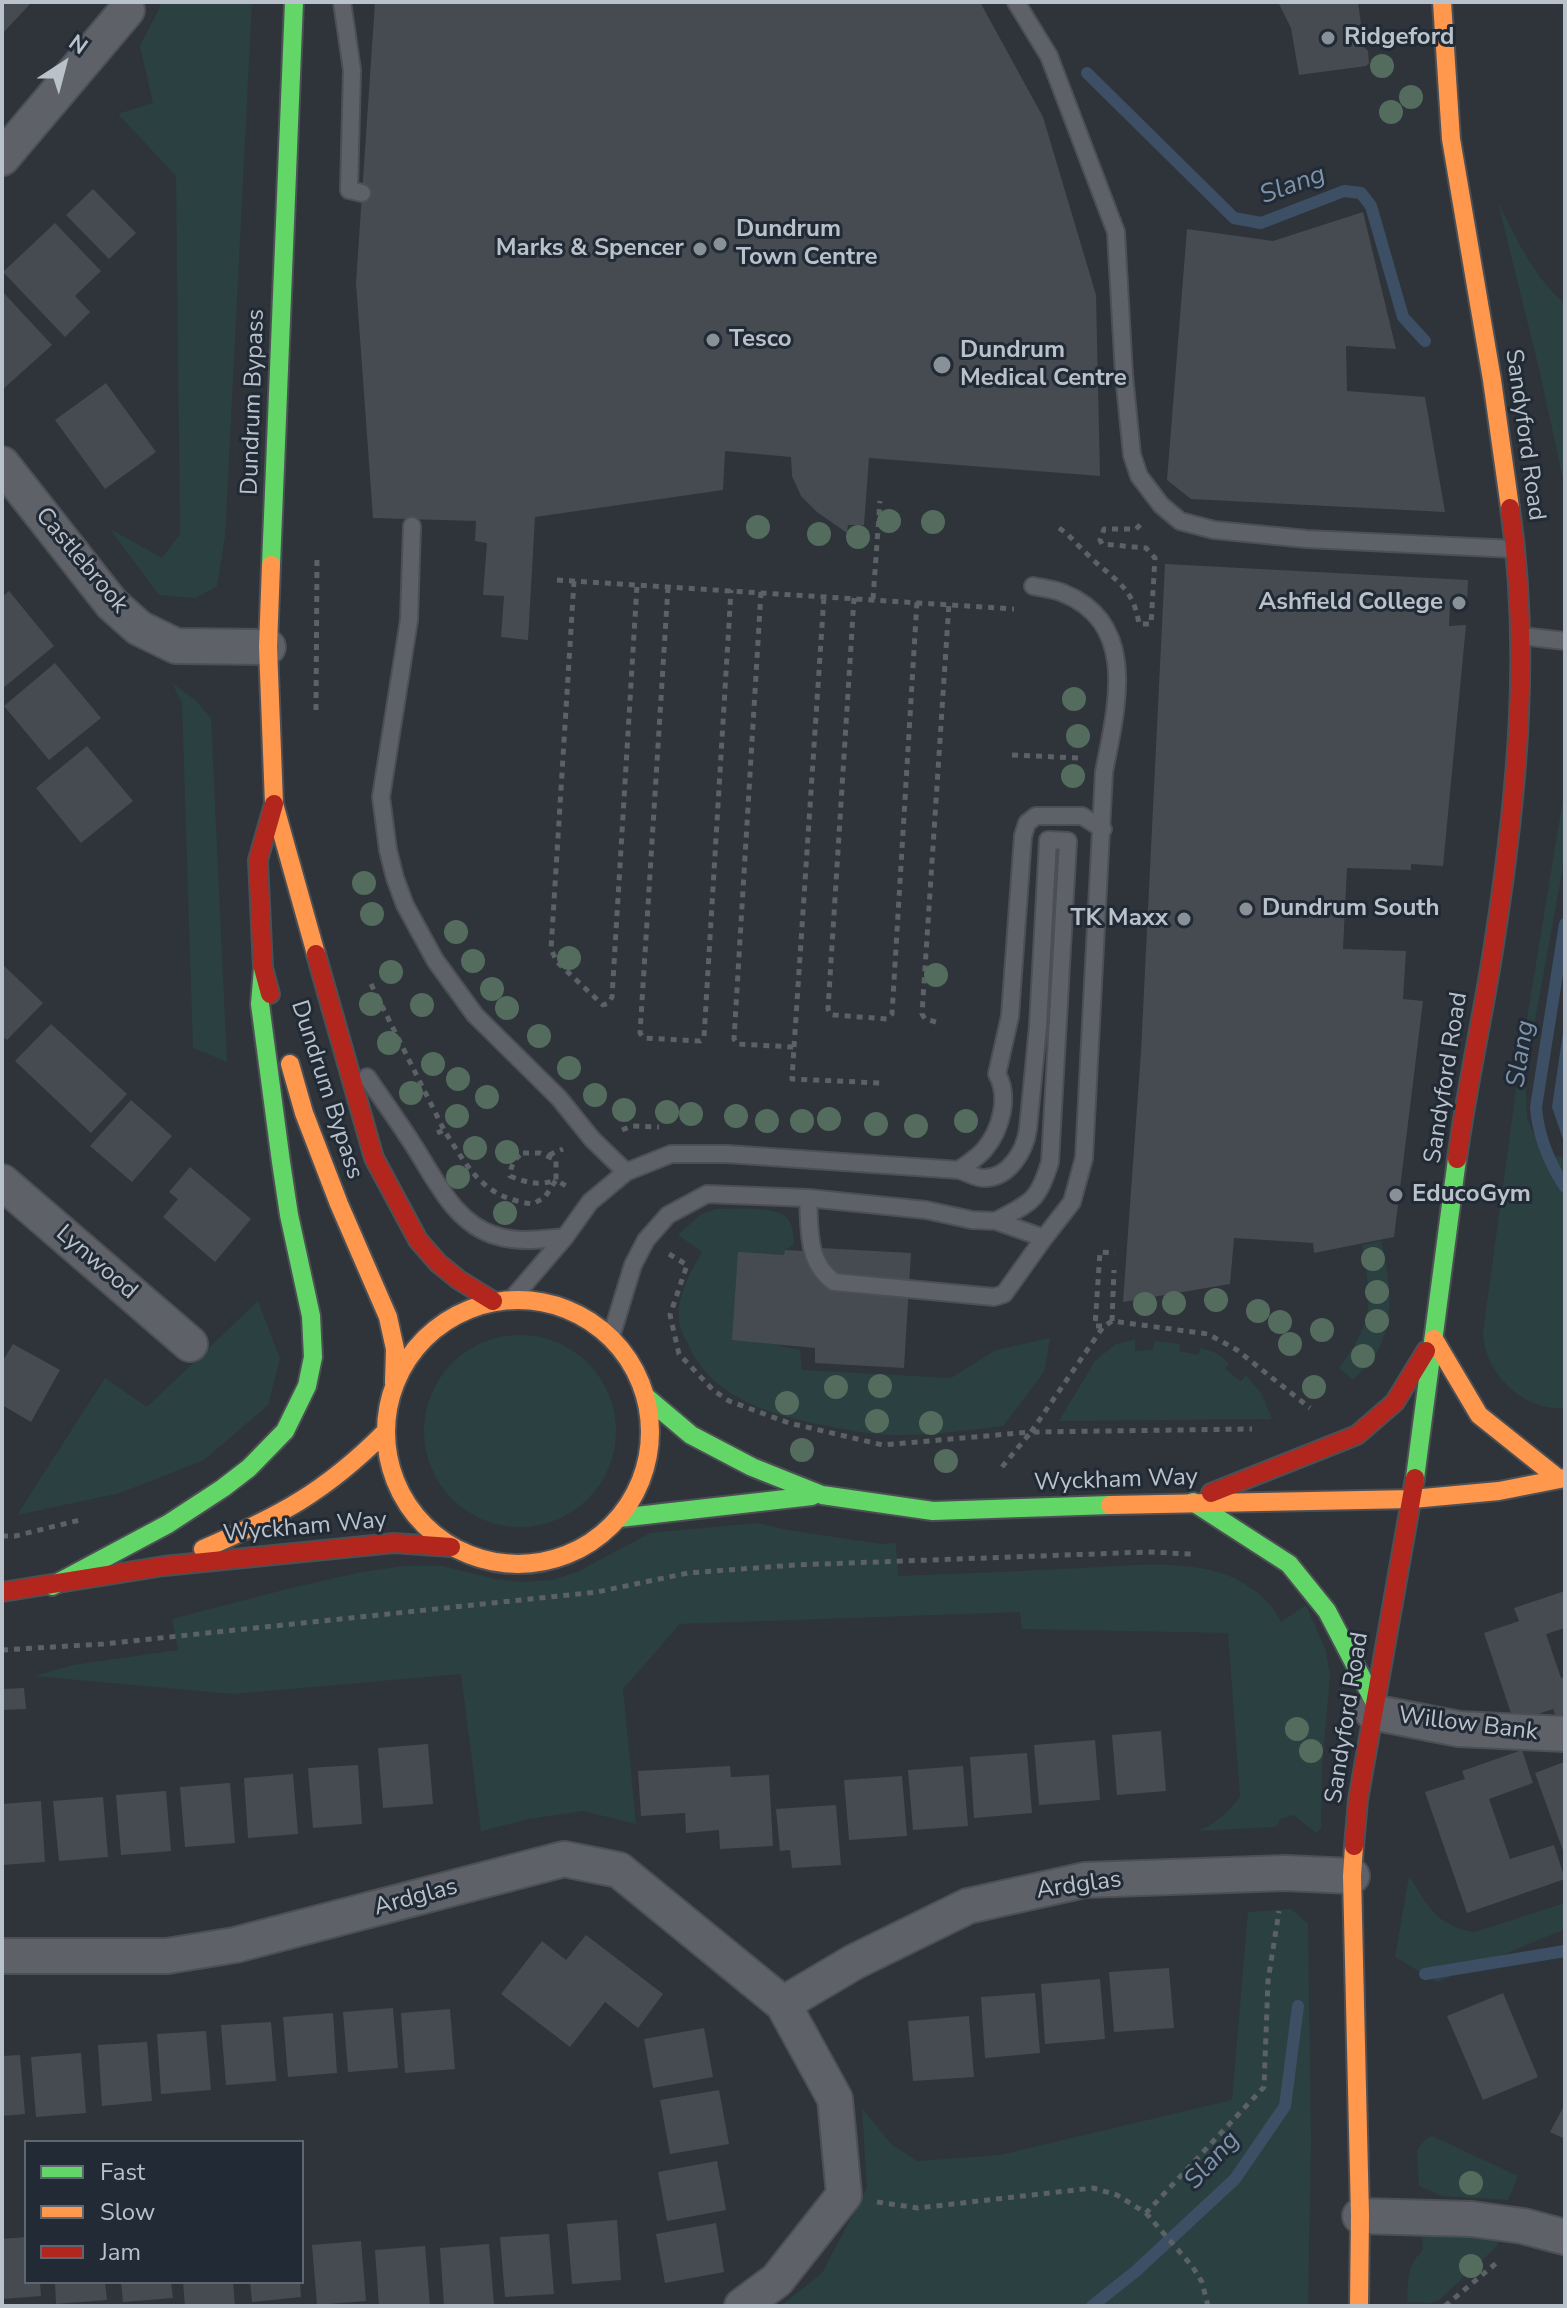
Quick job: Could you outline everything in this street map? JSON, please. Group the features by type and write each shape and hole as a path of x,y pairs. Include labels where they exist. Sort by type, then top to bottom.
{"main road":[{"name":"Dundrum Bypass","path":"294,2 268,647 274,804 374,1158 418,1240 438,1263 459,1280 502,1300"},
{"name":"Sandyford Road","path":"1359,2306 1360,2216 1352,1876 1358,1800 1412,1499 1462,1121 1495,939 1518,741 1521,636 1516,549 1492,380 1451,139 1442,2"},
{"name":"Dundrum Bypass","path":"274,804 258,860 263,968 304,1113 388,1317 395,1349 394,1383"},
{"path":"52,1586 200,1504 240,1476 274,1445 297,1412 310,1376 313,1335 290,1217 260,1004 263,968"},
{"path":"502,1300 533,1300 565,1308 590,1320 611,1337 636,1372 646,1397 651,1433 649,1457 638,1489 604,1534 568,1555 528,1565 488,1562 451,1547 418,1520 396,1486 385,1450 384,1433 394,1383 409,1355 426,1335 447,1319 502,1300"},
{"path":"1373,1707 1327,1611 1289,1564 1193,1502 1227,1484 1357,1435 1395,1402 1434,1339 1479,1415 1562,1478"},
{"name":"Wyckham Way","path":"646,1397 691,1435 752,1467 822,1495 933,1511 1193,1502 1412,1499 1499,1491 1562,1478"},
{"name":"Wyckham Way","path":"164,1566 261,1524 308,1498 343,1473 384,1433"},
{"name":"Wyckham Way","path":"619,1518 822,1495"},
{"name":"Wyckham Way","path":"2,1592 164,1566 394,1543 451,1547"}],"street":[{"path":"2,158 127,10"},
{"name":"Castlebrook","path":"2,464 112,604 139,628 176,646 268,647"},
{"name":"Lynwood","path":"2,1182 190,1344"},
{"name":"Willow Bank","path":"1373,1707 1459,1729 1565,1734"},
{"name":"Ardglas","path":"2,1956 167,1956 235,1945 564,1859 619,1870 783,2004 835,2099 844,2195"},
{"name":"Ardglas","path":"783,2004 854,1962 968,1906 1085,1880 1285,1873 1352,1876"},
{"path":"742,2306 777,2280 844,2195"},
{"path":"1360,2216 1472,2219 1523,2226 1565,2237"}],"lane":[{"path":"342,2 352,70 349,190 362,193"},
{"path":"1016,2 1049,56 1116,232 1132,455 1139,476 1161,505 1180,521 1214,530 1322,540 1516,549"},
{"path":"412,526 409,620 381,797 395,878 405,905 435,960 468,1006 559,1098 592,1139 626,1172"},
{"path":"808,1198 811,1250 816,1265 834,1282 994,1297 1004,1294 1072,1202 1084,1158 1104,772 1113,722 1118,663 1110,632 1093,612 1063,592 1033,586"},
{"path":"1521,636 1565,641"},
{"path":"959,1170 983,1151 997,1132 1003,1105 1003,1083 997,1074 1010,1016 1023,836 1027,823 1036,816 1082,816 1103,829"},
{"path":"502,1300 565,1237 590,1202 626,1172 671,1154 727,1154 959,1170 983,1178 1005,1171 1017,1158 1027,1139 1037,1038 1048,840 1068,841 1050,1162 1040,1191 1032,1202 996,1221"},
{"path":"343,1043 460,1214 477,1228 498,1237 527,1240 565,1237"},
{"path":"611,1337 633,1265 646,1240 668,1215 707,1194 808,1198 926,1210 972,1220 996,1221 1044,1238"}],"path":[{"path":"873,599 880,501"},
{"path":"1059,528 1074,538 1084,553 1136,603 1139,624 1151,624 1155,558 1146,548 1110,546 1102,544 1100,540 1104,529 1136,529"},
{"path":"316,721 318,548"},
{"path":"557,580 949,603 1019,610"},
{"path":"574,581 551,949 557,962 603,1005 609,1003 612,997 637,585"},
{"path":"668,587 640,1033 644,1038 700,1041 704,1037 731,590"},
{"path":"761,592 734,1039 737,1044 794,1047"},
{"path":"824,596 792,1079 880,1083"},
{"path":"854,598 828,1009 834,1015 887,1019 892,1014 917,601"},
{"path":"936,1022 925,1019 922,1014 949,603"},
{"path":"1012,755 1085,758 1085,772 1104,772"},
{"path":"369,979 444,1130 471,1172 485,1187 501,1197 533,1204 545,1197 556,1180 556,1160 549,1155 523,1153 511,1167 510,1176 528,1183 545,1184 556,1180"},
{"path":"412,1143 444,1130"},
{"path":"556,1180 590,1202"},
{"path":"646,1240 687,1265 670,1315 679,1354 713,1390 729,1401 789,1423 883,1445 1031,1432 1265,1428"},
{"path":"1103,1327 1095,1326 1100,1252 1115,1253"},
{"path":"1112,1321 1114,1270"},
{"path":"1031,1432 1103,1327 1112,1321 1208,1334 1248,1357 1313,1411"},
{"path":"2,1650 103,1644 597,1592 688,1573 749,1568 1147,1552 1200,1554"},
{"path":"1146,2213 1264,2087 1268,1981 1279,1911"},
{"path":"844,2195 918,2208 1093,2188 1117,2195 1146,2213 1192,2266 1202,2282 1208,2306"},
{"path":"1445,2306 1516,2247 1523,2226"}],"green space":[{"path":"159,2 252,2 225,537 217,586 196,598 159,595 110,529 162,558 180,534 176,176 118,114 153,103 140,46 160,7"},
{"path":"1498,202 1535,270 1565,304 1565,488 1540,373"},
{"path":"172,683 195,700 211,718 227,1062 193,1048 182,703"},
{"path":"1565,787 1565,856 1525,1075 1527,1118 1542,1154 1564,1157 1565,1160 1565,1408 1550,1408 1521,1397 1509,1387 1490,1362 1483,1332 1520,1061"},
{"path":"716,1209 765,1210 790,1221 794,1244 785,1250 779,1346 800,1350 802,1370 951,1378 996,1350 1050,1338 1044,1372 1003,1426 886,1435 813,1423 751,1404 715,1382 701,1366 680,1326 681,1297 702,1252 678,1235 700,1215"},
{"path":"1381,1241 1389,1285 1389,1315 1374,1357 1353,1380 1339,1368 1359,1337 1368,1310 1368,1281 1362,1245"},
{"path":"258,1301 280,1359 268,1405 204,1460 120,1493 17,1515 105,1378 147,1407"},
{"path":"520,1335 557,1342 588,1363 609,1394 616,1431 609,1468 588,1499 557,1520 520,1527 483,1520 452,1499 431,1468 424,1431 431,1394 452,1363 483,1342"},
{"path":"1135,1340 1135,1351 1153,1350 1155,1341 1180,1344 1179,1351 1198,1355 1201,1348 1216,1353 1229,1363 1225,1369 1241,1381 1246,1375 1261,1393 1272,1419 1059,1421 1095,1361 1116,1344"},
{"path":"756,1523 881,1544 896,1543 898,1576 1134,1565 1187,1566 1239,1580 1264,1598 1281,1622 1306,1605 1326,1651 1330,1676 1322,1766 1321,1828 1316,1833 1294,1815 1280,1819 1278,1825 1273,1827 1197,1831 1221,1817 1240,1797 1228,1633 1022,1629 1020,1612 680,1624 623,1689 636,1824 583,1811 529,1819 481,1831 461,1674 233,1694 34,1676 73,1665 178,1650 172,1619 362,1572 403,1566 442,1566 495,1579 522,1582 552,1580 577,1572 650,1533"},
{"path":"1409,1876 1442,1920 1462,1929 1475,1932 1565,1903 1565,1929 1437,1982 1395,1957"},
{"path":"1291,1909 1308,1924 1311,2142 1308,2306 781,2306 822,2273 867,2188 862,2108 892,2145 917,2161 1000,2155 1232,2100 1248,1912"},
{"path":"1432,2136 1518,2176 1508,2200 1442,2196 1419,2186 1417,2150"},
{"path":"1429,2233 1499,2237 1497,2246 1440,2299 1431,2303 1407,2302 1411,2267 1423,2250 1422,2236"}],"water":[{"path":"1565,1019 1565,1145 1552,1107"}],"building":[{"path":"2,2 32,2 2,34"},
{"name":"Dundrum Town Centre","path":"375,2 980,2 1043,117 1096,295 1100,476 869,458 864,525 848,525 847,533 817,512 801,496 792,476 791,457 725,451 723,490 535,517 528,640 501,637 504,596 483,595 487,543 475,541 476,521 373,518 356,283"},
{"name":"Ridgeford","path":"1278,2 1358,2 1369,63 1366,66 1299,75 1291,28"},
{"path":"93,189 136,233 109,259 66,215"},
{"path":"1363,212 1396,349 1346,346 1347,391 1425,397 1445,512 1191,499 1167,480 1187,229 1273,241"},
{"path":"55,223 101,271 75,296 90,312 65,337 3,272"},
{"path":"2,291 52,345 2,390"},
{"path":"106,383 156,452 105,489 55,420"},
{"name":"Dundrum South","path":"1165,564 1468,580 1467,605 1450,604 1449,626 1466,625 1443,866 1411,864 1411,870 1347,868 1343,949 1406,951 1403,999 1423,1001 1394,1237 1314,1253 1313,1243 1234,1238 1230,1284 1123,1302 1141,1052"},
{"path":"9,591 54,646 2,689 2,597"},
{"path":"55,663 101,718 49,760 4,706"},
{"path":"87,746 133,801 81,843 36,788"},
{"path":"2,964 43,1003 7,1040 2,1036"},
{"path":"51,1024 127,1094 91,1133 15,1061"},
{"path":"131,1100 172,1136 132,1182 90,1146"},
{"path":"190,1167 251,1219 215,1262 163,1217 178,1199 169,1192"},
{"path":"821,1248 911,1253 904,1368 815,1363 815,1348 732,1340 738,1252 784,1255 785,1250 821,1252"},
{"path":"13,1344 60,1370 31,1422 2,1405 2,1362"},
{"path":"1565,1591 1565,1628 1546,1634 1561,1678 1565,1677 1565,1714 1556,1717 1553,1709 1514,1722 1484,1633 1519,1621 1514,1608"},
{"path":"24,1688 26,1709 2,1710 2,1689"},
{"path":"1161,1731 1166,1791 1117,1795 1112,1735"},
{"path":"1095,1740 1100,1800 1039,1805 1034,1745"},
{"path":"428,1744 433,1804 383,1808 378,1748"},
{"path":"1522,1750 1533,1783 1489,1799 1510,1859 1554,1845 1565,1879 1467,1913 1425,1792 1465,1779 1462,1771"},
{"path":"1027,1753 1032,1813 974,1818 970,1757"},
{"path":"1565,1764 1565,1856 1535,1773"},
{"path":"358,1765 362,1824 313,1828 308,1768"},
{"path":"730,1766 731,1777 769,1775 773,1846 720,1849 719,1830 686,1833 685,1813 641,1816 638,1771"},
{"path":"963,1766 968,1826 913,1830 908,1770"},
{"path":"293,1774 298,1834 248,1838 244,1778"},
{"path":"902,1776 907,1836 849,1840 844,1780"},
{"path":"230,1783 235,1843 185,1847 180,1787"},
{"path":"166,1791 171,1851 121,1855 116,1795"},
{"path":"103,1797 108,1857 59,1861 53,1801"},
{"path":"41,1801 45,1862 2,1865 2,1804"},
{"path":"836,1805 841,1865 792,1868 790,1850 780,1851 776,1809"},
{"path":"586,1935 663,1994 638,2028 605,2002 570,2047 501,1994 542,1941 566,1960"},
{"path":"1169,1968 1174,2028 1114,2032 1109,1972"},
{"path":"1100,1979 1105,2039 1045,2044 1041,1984"},
{"path":"1035,1993 1040,2053 985,2058 981,1997"},
{"path":"1503,1993 1538,2077 1483,2100 1447,2016"},
{"path":"393,2008 398,2068 348,2072 343,2012"},
{"path":"450,2009 455,2069 405,2073 401,2013"},
{"path":"333,2013 337,2073 288,2077 283,2017"},
{"path":"969,2016 974,2077 913,2081 908,2021"},
{"path":"271,2022 276,2081 226,2085 221,2025"},
{"path":"704,2028 713,2077 653,2088 644,2039"},
{"path":"206,2031 211,2090 161,2094 157,2034"},
{"path":"147,2042 152,2101 102,2106 98,2045"},
{"path":"81,2053 86,2113 36,2117 31,2057"},
{"path":"20,2055 25,2114 2,2116 2,2056"},
{"path":"719,2090 729,2144 670,2154 660,2100"},
{"path":"1565,2104 1565,2139 1550,2132"},
{"path":"717,2161 726,2210 667,2221 658,2172"},
{"path":"617,2220 621,2280 572,2284 567,2224"},
{"path":"716,2223 724,2272 665,2283 656,2234"},
{"path":"549,2234 554,2294 505,2297 500,2237"},
{"path":"24,2237 24,2284 40,2284 41,2296 2,2299 2,2239"},
{"path":"361,2241 366,2301 317,2305 312,2245"},
{"path":"489,2244 494,2304 444,2306 440,2248"},
{"path":"425,2246 430,2306 379,2306 375,2250"},
{"path":"55,2284 105,2284 107,2300 56,2304"},
{"path":"121,2284 171,2284 173,2298 123,2302"},
{"path":"183,2284 233,2284 235,2306 185,2306"},
{"path":"250,2284 300,2284 301,2297 252,2302"}],"waterway":[{"name":"Slang","path":"1087,73 1234,218 1261,223 1344,191 1361,193 1371,206 1403,317 1425,341"},
{"name":"Slang","path":"1565,924 1536,1107 1546,1149 1565,1187"},
{"name":"Slang","path":"1425,1974 1565,1951"},
{"name":"Slang","path":"1092,2306 1136,2271 1235,2179 1285,2106 1298,2006"}],"traffic: fast":[{"path":"271,565 294,2"},
{"path":"52,1586 168,1524 249,1468 285,1431 307,1386 313,1357 311,1316 281,1162 260,1004 263,968"},
{"path":"1415,1478 1457,1159"},
{"path":"646,1397 691,1435 752,1467 822,1495 933,1511 1110,1505"},
{"path":"619,1518 812,1496"},
{"path":"1193,1502 1289,1564 1327,1611 1374,1701"}],"traffic: slow":[{"path":"1442,2 1451,139 1492,380 1510,508"},
{"path":"271,565 268,647 274,804 316,954"},
{"path":"290,1064 304,1113 339,1204 388,1317 395,1349 394,1383"},
{"path":"505,1300 531,1300 556,1305 580,1315 612,1338 628,1358 640,1381 648,1406 650,1432 648,1458 640,1483 628,1506 612,1526 592,1542 556,1559 531,1564 505,1564 480,1559 456,1549 424,1526 408,1506 391,1470 386,1445 386,1419 391,1394 401,1370 424,1338 444,1322 480,1305 505,1300"},
{"path":"1434,1339 1479,1415 1559,1479"},
{"path":"203,1549 300,1501 341,1472 384,1433"},
{"path":"1110,1505 1412,1499 1499,1491 1565,1478"},
{"path":"1354,1846 1359,2306"}],"traffic: jam":[{"path":"1457,1159 1495,938 1515,777 1520,616 1510,508"},
{"path":"270,994 263,968 258,860 274,804"},
{"path":"316,954 374,1158 418,1240 438,1263 493,1301"},
{"path":"1211,1493 1357,1435 1395,1402 1426,1351"},
{"path":"1354,1846 1358,1800 1415,1478"},
{"path":"2,1592 164,1566 394,1543 451,1547"}],"place":[{"name":"Ridgeford","path":"1328,38"},
{"name":"Dundrum Town Centre","path":"720,244"},
{"name":"Marks & Spencer","path":"700,249"},
{"name":"Tesco","path":"713,340"},
{"name":"Dundrum Medical Centre","path":"942,365"},
{"name":"Ashfield College","path":"1459,603"},
{"name":"Dundrum South","path":"1246,909"},
{"name":"TK Maxx","path":"1184,919"},
{"name":"EducoGym","path":"1396,1195"}]}
